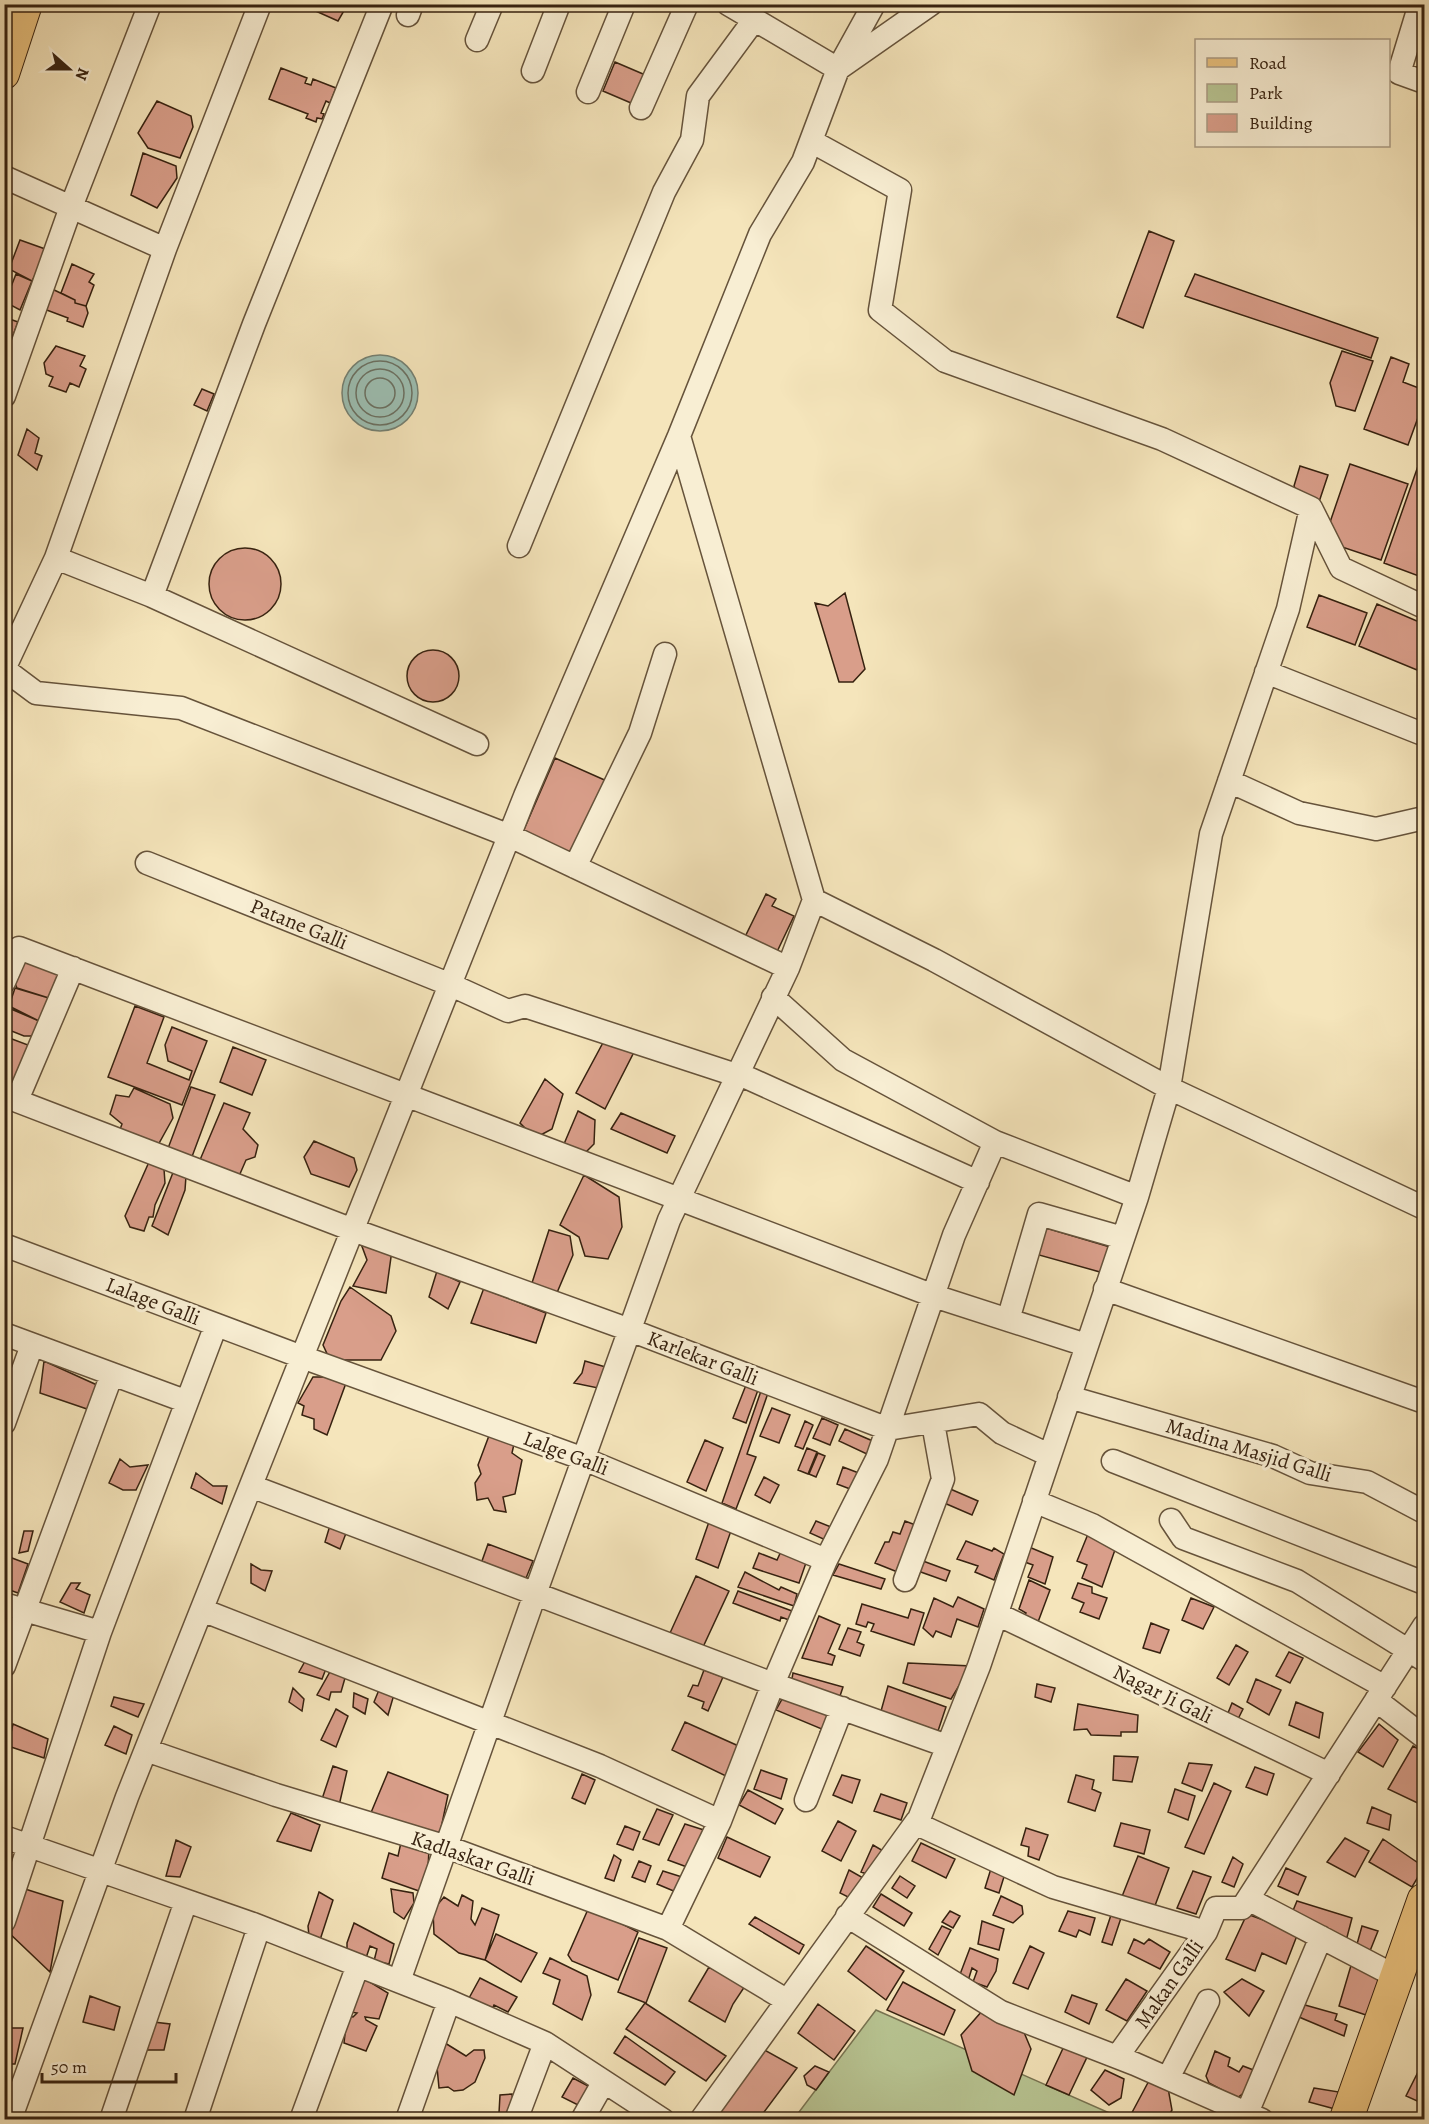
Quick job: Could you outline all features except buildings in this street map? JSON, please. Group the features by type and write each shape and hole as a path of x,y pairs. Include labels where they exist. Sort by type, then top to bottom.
{"highway":[{"path":"1346,2120 1425,1900"}],"main road":[{"path":"4,74 27,4"}],"street":[{"path":"4,396 71,207 150,4"},
{"path":"260,4 165,249 56,558 4,669 36,693 181,708 510,836 788,968"},
{"path":"152,596 254,324 382,4"},
{"path":"477,40 492,4"},
{"path":"533,71 559,4"},
{"path":"588,92 624,4"},
{"path":"641,108 687,4"},
{"path":"728,4 838,69"},
{"path":"11,2118 146,1750 510,836 680,436 760,234 803,162 838,69 874,4"},
{"path":"838,69 931,4"},
{"path":"1420,4 1399,73 1425,82"},
{"path":"519,546 664,192 692,140 698,96 754,20"},
{"path":"811,141 900,190 880,310 945,361 1162,439 1311,508 1341,568 1425,607"},
{"path":"4,177 165,249"},
{"path":"399,1981 535,1594 679,1200 788,968 814,900 680,436"},
{"path":"917,1824 997,1614 1137,1197 1170,1088 1211,834 1288,609 1311,508"},
{"path":"56,558 152,596 477,744"},
{"path":"575,867 640,733 665,654"},
{"path":"1266,672 1420,733"},
{"path":"1229,781 1299,813 1376,829 1425,818"},
{"name":"Patane Galli","path":"147,863 450,985 507,1011 525,1006 737,1074 978,1182"},
{"path":"814,900 934,960 1170,1088 1425,1208"},
{"path":"4,982 12,946 934,1296 1086,1345"},
{"path":"11,1098 73,968"},
{"path":"773,997 843,1060 995,1142 1137,1197"},
{"name":"Karlekar Galli","path":"11,1098 353,1230 630,1330 888,1429 933,1424 979,1414 1002,1433 1049,1455"},
{"path":"668,1929 720,1821 773,1684 826,1560 877,1459 954,1235 995,1142"},
{"path":"1008,1320 1039,1214 1123,1238"},
{"name":"Lalage Galli","path":"4,1245 302,1357"},
{"path":"1105,1288 1425,1402"},
{"path":"4,1921 100,1632 185,1401 216,1325"},
{"path":"4,1334 185,1401"},
{"path":"4,1423 32,1345"},
{"name":"Lalge Galli","path":"302,1357 584,1459 826,1560"},
{"path":"4,1666 15,1607 112,1374"},
{"name":"Madina Masjid Galli","path":"1069,1396 1273,1456 1310,1473 1367,1482 1425,1512"},
{"path":"905,1580 943,1479 933,1424"},
{"path":"1113,1461 1425,1583"},
{"path":"251,1486 773,1684 947,1746"},
{"path":"1034,1501 1092,1526 1380,1694 1425,1737"},
{"path":"1171,1520 1183,1538 1298,1581 1417,1655"},
{"path":"15,1607 100,1632"},
{"path":"202,1610 490,1725 600,1766 720,1821"},
{"name":"Nagar Ji Gali","path":"997,1614 1329,1774"},
{"path":"1397,1977 1248,1899 1380,1694 1417,1655 1425,1626"},
{"path":"806,1800 842,1708"},
{"name":"Kadlaskar Galli","path":"146,1750 276,1795 447,1847 668,1929 786,2000"},
{"path":"701,2120 916,1821 917,1824 1053,1887 1206,1932"},
{"path":"4,1837 259,1927 449,2001 545,2043 603,2083 663,2120"},
{"name":"Makan Galli","path":"1117,2057 1206,1932 1216,1908 1242,1908 1248,1899"},
{"path":"111,2120 186,1901"},
{"path":"847,1916 1000,2012 1117,2057 1255,2116 1321,1937"},
{"path":"195,2120 259,1927"},
{"path":"301,2120 358,1965"},
{"path":"407,2120 449,2001"},
{"path":"1168,2078 1208,2001"},
{"path":"516,2120 545,2043"},
{"path":"582,2120 603,2083"}],"green space":[{"path":"876,2010 1123,2119 793,2120"}],"water":[{"path":"380,355 394,358 407,366 415,379 418,393 415,407 407,420 394,428 380,431 366,428 353,420 345,407 342,393 345,379 353,366 366,358"}]}
